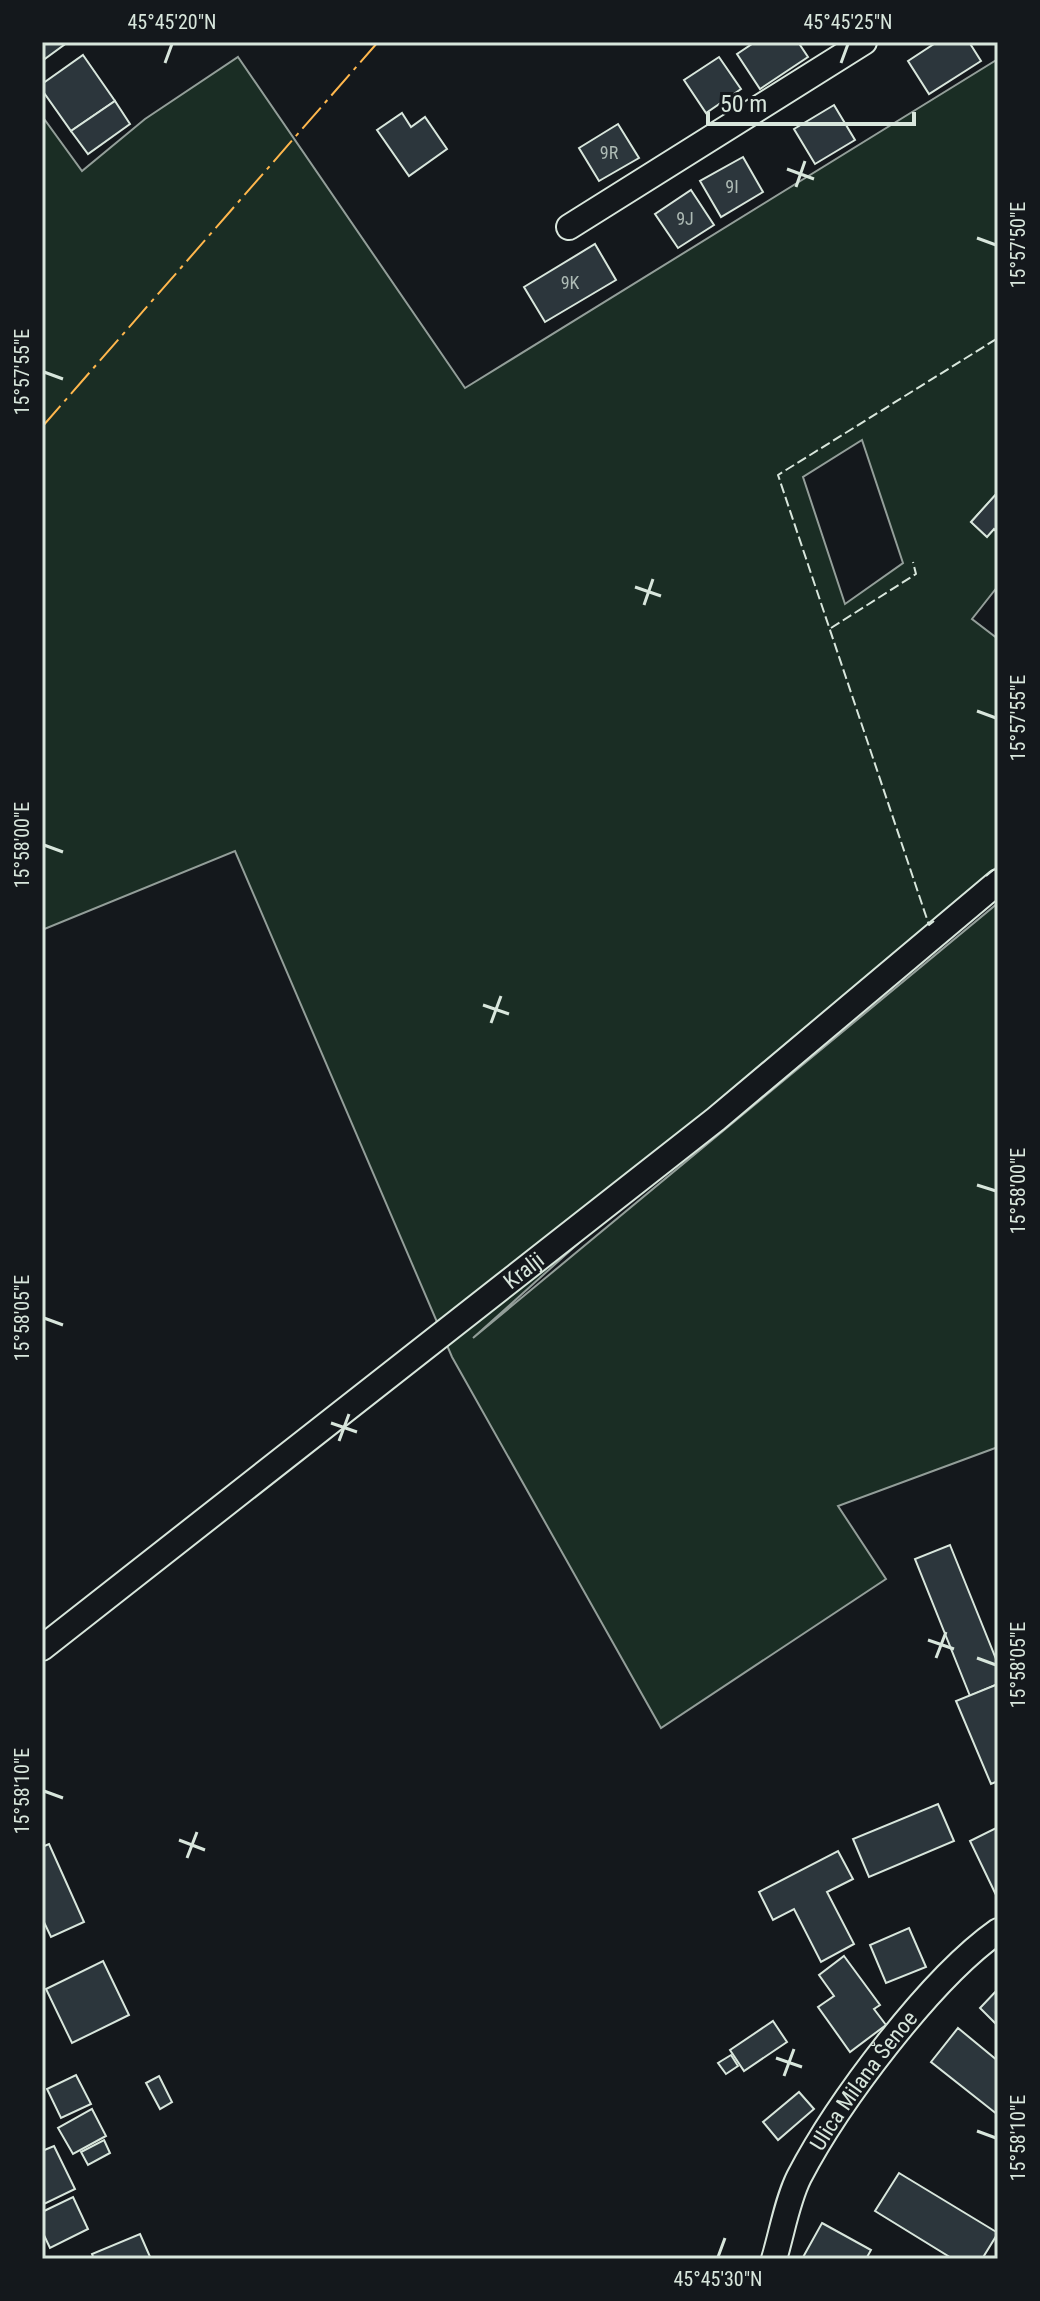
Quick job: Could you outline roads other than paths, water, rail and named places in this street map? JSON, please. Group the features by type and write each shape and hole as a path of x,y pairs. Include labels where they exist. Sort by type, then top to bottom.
{"street":[{"path":"569,227 864,42"},
{"name":"Kralji","path":"42,1648 716,1119 998,882"},
{"name":"Ulica Milana Šenoe","path":"774,2259 798,2179 859,2082 966,1953 998,1931"}]}
